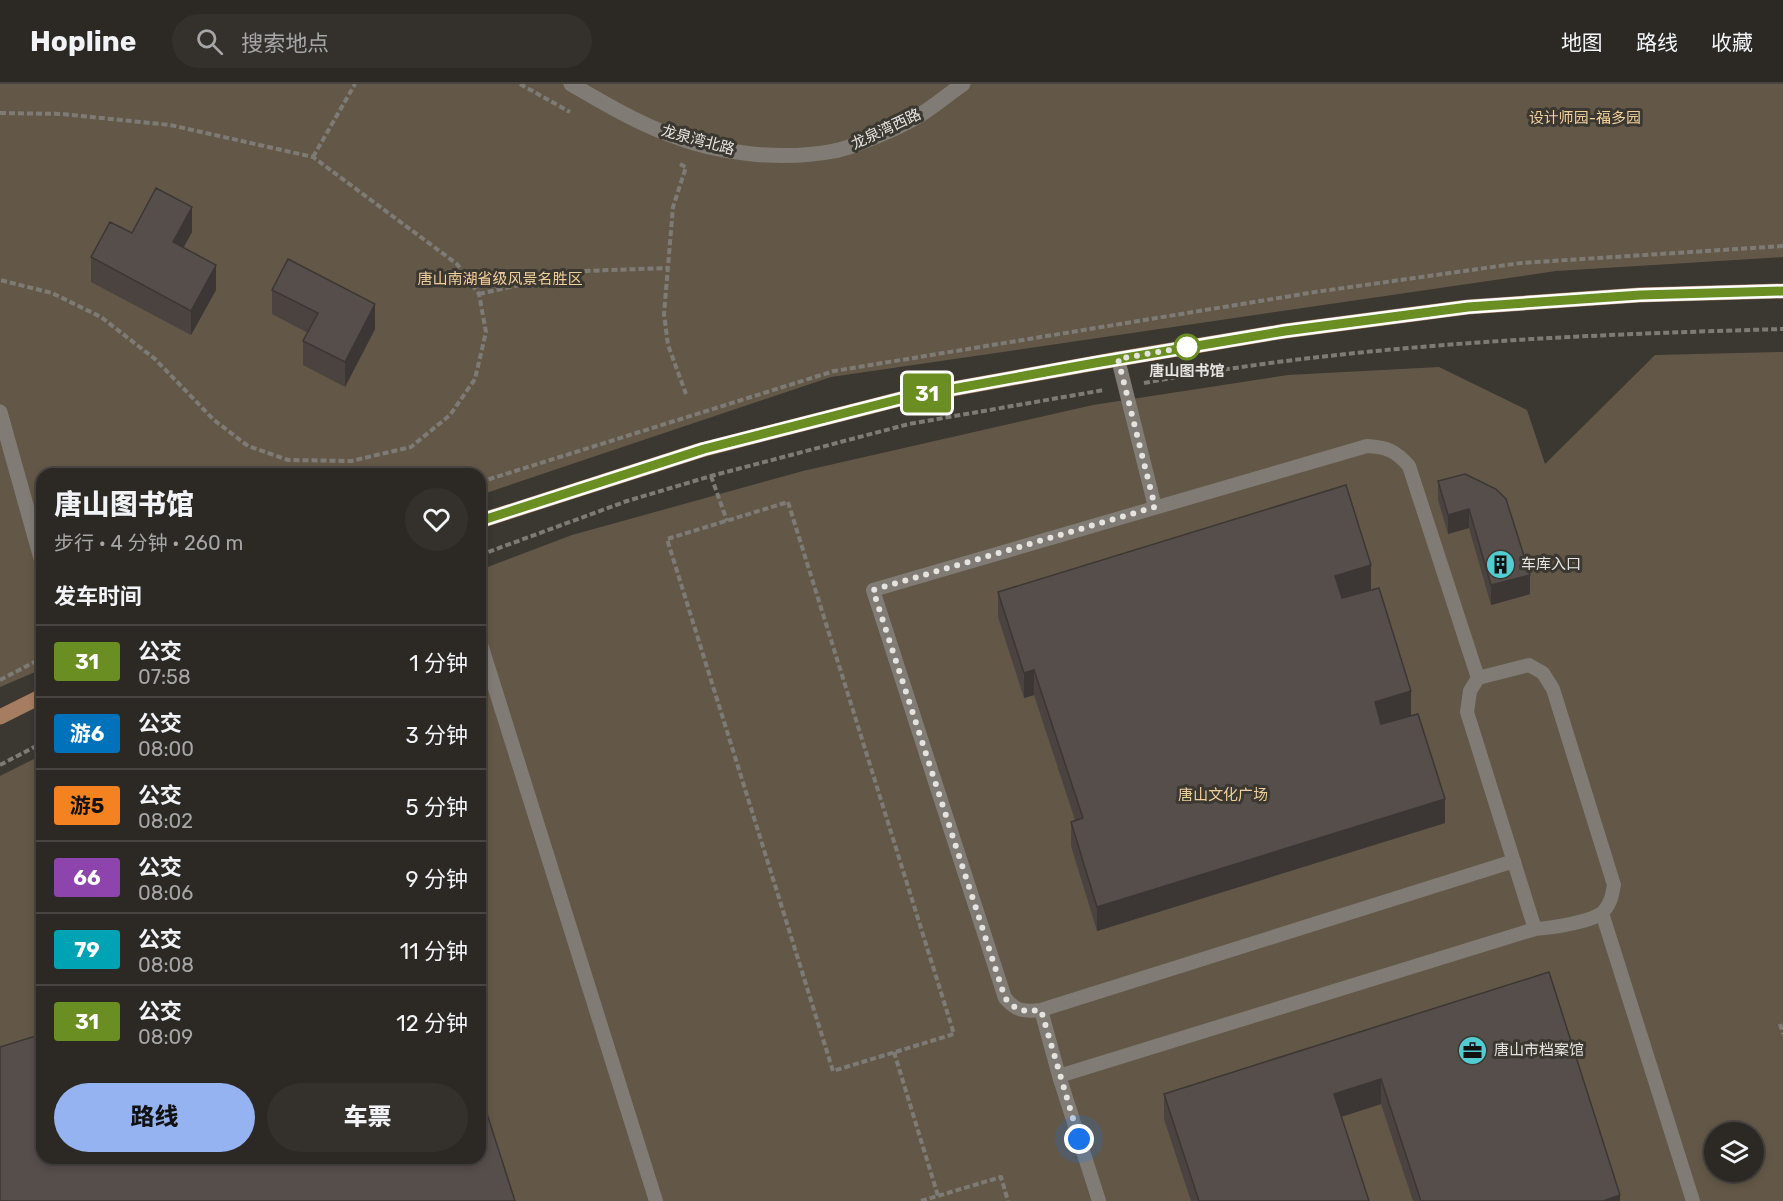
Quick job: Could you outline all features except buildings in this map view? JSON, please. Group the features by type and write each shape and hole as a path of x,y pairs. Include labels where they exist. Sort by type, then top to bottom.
{"main road":[{"path":"486,519 704,449 896,399 1118,359 1285,331 1468,307 1640,295 1783,291"},
{"path":"0,717 36,699"}],"street":[{"name":"龙泉湾北路","path":"570,84 632,119 669,135 707,146 755,153 801,155 836,151"},
{"name":"龙泉湾西路","path":"836,151 914,119 963,84"},
{"path":"0,412 36,541"}],"lane":[{"path":"1118,359 1155,507"},
{"path":"1478,678 1409,465 1398,453 1384,447 1367,446 873,590 1005,998 1014,1009 1026,1012 1041,1010 1514,861"},
{"path":"486,660 656,1201"},
{"path":"1059,1076 1535,929 1555,928 1602,913 1612,900 1614,885 1553,689 1543,673 1529,664 1478,678 1470,691 1467,712 1535,929"},
{"path":"1602,913 1693,1201"},
{"path":"1041,1010 1059,1076 1099,1201"}],"path":[{"path":"313,157 355,84"},
{"path":"0,113 62,114 170,125 313,157 457,264 479,294 486,332 475,379 450,415 411,447 351,461 288,460 248,446 222,427 154,359 101,317 52,293 0,280"},
{"path":"686,167 673,207 664,314 668,345 686,394"},
{"path":"479,294 583,271 668,268"},
{"path":"486,553 627,501 711,476 909,424 1125,386 1305,357 1440,346 1783,329"},
{"path":"711,476 728,521"},
{"path":"788,502 954,1034 833,1071 667,539 728,521 788,502"},
{"path":"0,680 36,661"},
{"path":"0,765 36,746"},
{"path":"1780,1024 1783,1034"},
{"path":"894,1052 938,1196"},
{"path":"921,1201 1001,1177 1008,1201"}],"green space":[{"name":"唐山南湖省级风景名胜区","path":"0,84 1783,84 1783,257 1556,271 831,377 486,493 486,468 36,468 36,672 0,687"},
{"name":"唐山文化广场","path":"1783,352 1783,1201 0,1201 0,776 36,758 36,1164 486,1164 486,568 572,535 803,471 1093,405 1288,375 1439,367 1527,410 1545,464 1655,355"}],"bus line":[{"name":"31","path":"486,519 704,449 908,397 1095,363 1285,331 1468,307 1640,295 1783,291"}],"place":[{"name":"唐山图书馆","path":"1187,347"},
{"name":"车库入口","path":"1500,564"},
{"name":"唐山市档案馆","path":"1473,1050"}],"route":[{"path":"1079,1139 1041,1010 1026,1012 1014,1009 1005,998 873,590 1155,507 1118,359 1187,347"}],"park label":[{"name":"设计师园-福多园","path":"1585,118"}]}
